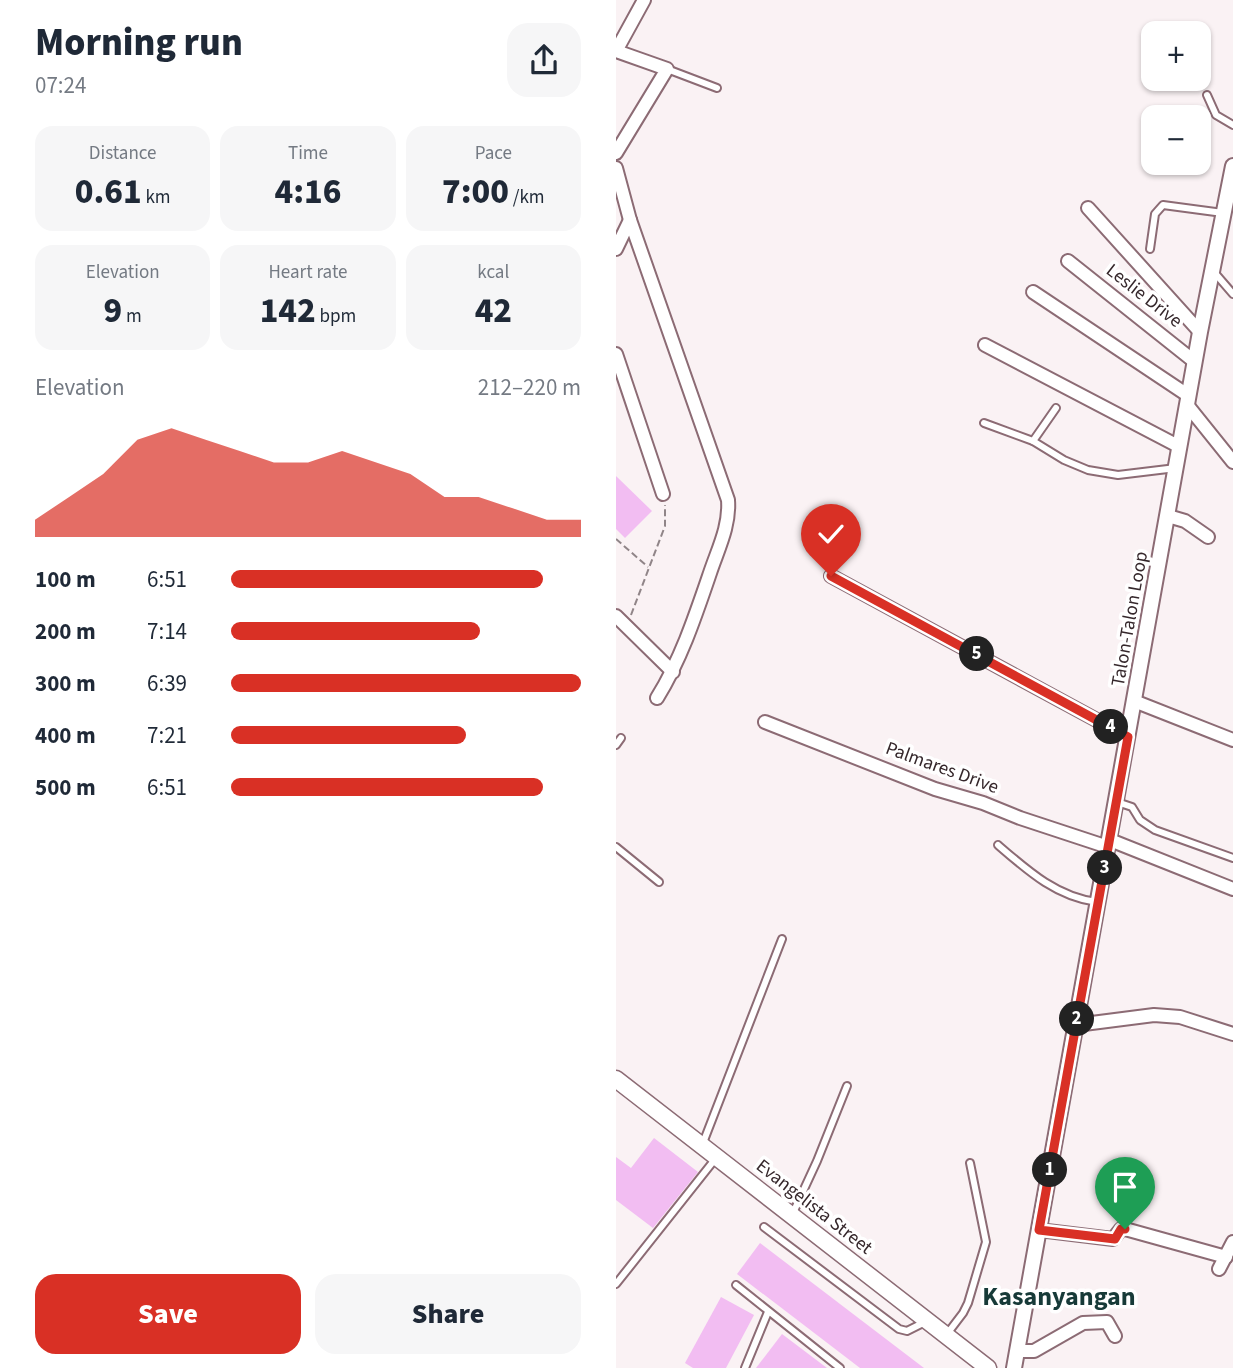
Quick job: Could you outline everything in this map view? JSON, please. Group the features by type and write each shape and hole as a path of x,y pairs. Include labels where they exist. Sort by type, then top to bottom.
{"main road":[{"name":"Evangelista Street","path":"616,1079 988,1368"}],"street":[{"path":"616,153 667,69 616,51 643,0"},
{"name":"Talon-Talon Loop","path":"1014,1368 1200,331 1233,166"},
{"path":"616,168 630,220 728,500 727,526 673,671 656,698"},
{"path":"1088,208 1200,331"},
{"path":"616,249 630,220"},
{"name":"Leslie Drive","path":"1068,261 1195,362"},
{"path":"1033,292 1189,401 1233,462"},
{"path":"985,345 1180,447"},
{"path":"616,354 619,374 663,495"},
{"path":"1168,516 1185,521 1208,537"},
{"path":"831,576 1128,737"},
{"path":"616,616 673,671"},
{"path":"1134,701 1233,740"},
{"name":"Palmares Drive","path":"765,722 935,789 983,803 1031,822 1109,844 1233,890"},
{"path":"1076,1025 1154,1015 1180,1017 1233,1034"},
{"path":"1039,1230 1115,1239 1121,1229 1125,1229 1222,1263 1233,1242"},
{"path":"1017,1351 1034,1351 1087,1322 1107,1322 1115,1336"}],"lane":[{"path":"667,69 717,88"},
{"path":"1207,95 1216,115 1233,125"},
{"path":"1150,249 1155,214 1163,205 1223,214"},
{"path":"1213,270 1233,294"},
{"path":"1033,441 1056,408"},
{"path":"984,423 1033,441 1064,460 1088,470 1118,475 1177,468"},
{"path":"1116,802 1132,807 1140,820 1155,830 1233,858"},
{"path":"998,845 1023,868 1057,890 1079,899 1099,902"},
{"path":"616,847 659,882"},
{"path":"701,1147 782,939"},
{"path":"792,1216 847,1086"},
{"path":"616,1284 716,1158"},
{"path":"946,1335 968,1304 986,1242 970,1163"},
{"path":"764,1227 899,1329 915,1329 927,1321"},
{"path":"736,1285 840,1368"},
{"path":"745,1368 768,1312"}],"path":[{"path":"626,626 665,526 663,495"},
{"path":"616,539 649,568"}],"building":[{"path":"616,476 652,511 625,538 616,529"},
{"path":"654,1138 698,1172 653,1228 616,1200 616,1157 631,1168"},
{"path":"760,1243 924,1368 860,1368 737,1274"},
{"path":"721,1297 754,1315 726,1368 693,1368 685,1363"},
{"path":"782,1334 827,1368 756,1368"}],"district":[{"name":"Kasanyangan","path":"1059,1296"}],"route":[{"path":"831,576 1128,737 1039,1230 1115,1239 1121,1229 1125,1229"}]}
